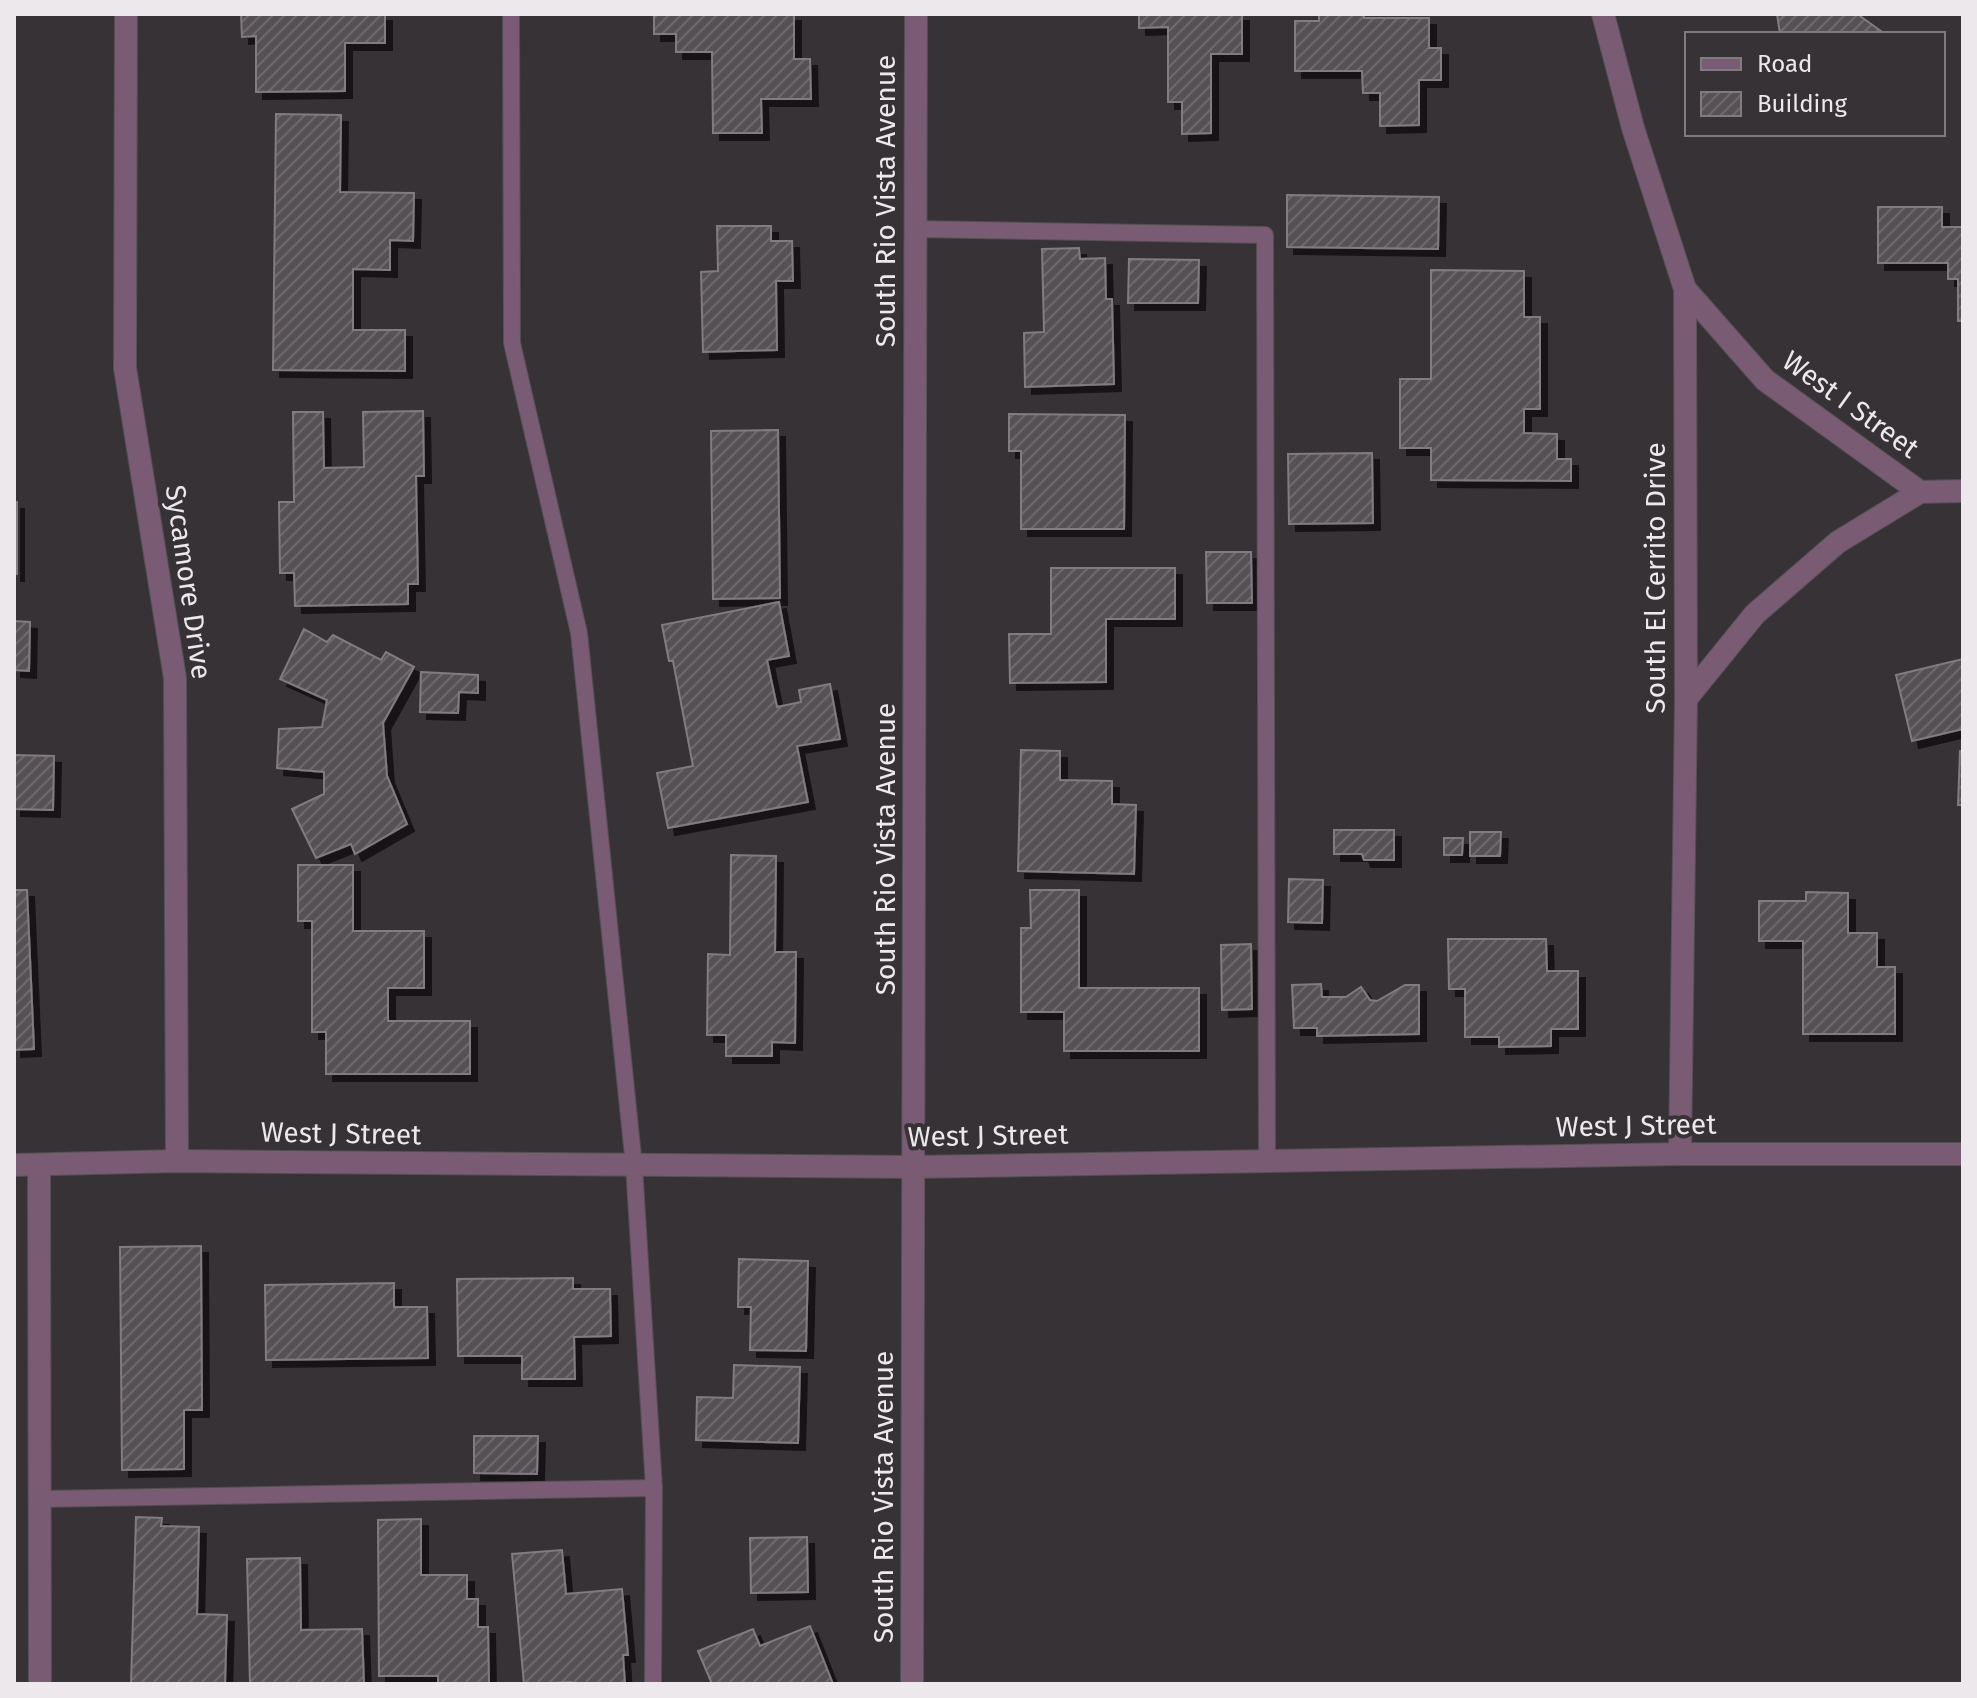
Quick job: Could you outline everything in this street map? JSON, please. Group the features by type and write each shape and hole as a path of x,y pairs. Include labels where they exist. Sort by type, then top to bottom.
{"street":[{"name":"Sycamore Drive","path":"126,14 125,368 175,678 177,1161"},
{"name":"South Rio Vista Avenue","path":"912,1684 916,14"},
{"name":"South El Cerrito Drive","path":"1603,14 1633,128 1685,289 1686,699 1680,1154"},
{"name":"West I Street","path":"1685,289 1765,380 1920,492"},
{"name":"West I Street","path":"1686,699 1755,614 1838,542 1920,492 1963,491"},
{"name":"West J Street","path":"14,1165 177,1161 914,1167 1680,1154 1963,1154"},
{"path":"39,1165 40,1684"}],"lane":[{"path":"511,14 512,343 579,633 634,1166 654,1488 653,1684"},
{"path":"915,229 1265,235 1267,1161"},
{"path":"40,1499 654,1488"}],"building":[{"path":"241,14 385,14 385,43 345,43 345,91 256,92 256,36 242,37"},
{"path":"654,14 794,14 794,59 810,59 811,99 761,99 762,133 713,133 712,52 676,52 676,34 654,34"},
{"path":"1139,14 1242,14 1242,54 1211,54 1211,133 1182,134 1182,102 1168,102 1168,27 1139,28"},
{"path":"1319,14 1429,18 1429,48 1441,48 1441,80 1419,80 1419,125 1380,126 1380,93 1363,93 1362,71 1295,71 1295,21 1319,21"},
{"path":"1777,14 1860,14 1882,32 1780,32"},
{"path":"276,114 341,115 340,192 414,193 413,241 390,240 390,270 353,269 353,330 405,330 405,371 273,370"},
{"path":"1287,195 1439,197 1438,249 1287,247"},
{"path":"1878,207 1942,207 1942,227 1963,227 1963,321 1958,321 1958,279 1948,279 1948,263 1878,263"},
{"path":"717,226 771,226 771,241 792,241 793,281 776,281 777,350 703,352 701,272 718,271"},
{"path":"1079,248 1080,259 1105,258 1106,299 1112,299 1114,384 1025,387 1024,333 1044,332 1042,249"},
{"path":"1129,259 1199,260 1198,303 1128,303"},
{"path":"1431,270 1524,271 1524,317 1540,317 1540,409 1524,409 1524,433 1557,434 1557,459 1571,459 1571,481 1431,480 1431,448 1400,448 1400,379 1431,379"},
{"path":"423,411 424,476 416,476 418,584 408,584 408,604 295,606 294,573 280,573 279,502 294,502 293,412 323,412 324,468 364,467 363,412"},
{"path":"1009,414 1125,415 1124,529 1021,529 1021,451 1009,451"},
{"path":"778,430 780,598 713,599 711,431"},
{"path":"1372,453 1373,523 1289,524 1288,454"},
{"path":"14,502 17,502 17,574 14,574"},
{"path":"1206,552 1251,552 1252,603 1207,603"},
{"path":"1051,568 1175,568 1175,619 1106,619 1106,682 1010,683 1009,634 1051,634"},
{"path":"779,602 789,656 767,660 777,707 801,702 799,690 830,684 840,739 797,746 808,802 668,828 657,773 693,766 673,661 669,661 662,625"},
{"path":"14,621 30,622 29,671 14,670"},
{"path":"304,629 327,642 333,635 381,660 386,652 414,667 383,723 387,776 407,824 355,854 351,844 316,858 292,809 324,794 324,772 277,768 279,729 322,727 327,700 280,679"},
{"path":"1963,659 1963,729 1912,741 1896,675"},
{"path":"421,672 478,675 478,693 459,692 458,713 420,712"},
{"path":"1021,750 1060,751 1060,780 1112,781 1112,804 1136,805 1134,874 1018,871"},
{"path":"1960,751 1963,751 1963,805 1958,805"},
{"path":"14,755 54,756 53,810 14,809"},
{"path":"1334,830 1394,830 1394,860 1364,860 1362,854 1334,854"},
{"path":"1470,832 1501,832 1500,856 1470,856"},
{"path":"1444,838 1463,838 1462,855 1444,855"},
{"path":"731,855 776,856 775,952 796,952 795,1043 772,1042 772,1056 726,1056 726,1035 707,1035 708,954 730,955"},
{"path":"298,865 353,865 353,931 424,931 424,988 388,988 388,1021 470,1021 470,1074 326,1074 326,1032 312,1032 312,921 298,921"},
{"path":"1289,879 1323,880 1322,923 1288,922"},
{"path":"14,890 27,890 34,1049 14,1050"},
{"path":"1030,890 1079,890 1079,988 1199,988 1199,1051 1064,1051 1064,1012 1021,1012 1021,928 1031,928"},
{"path":"1806,892 1848,893 1848,933 1877,933 1877,967 1895,967 1895,1034 1803,1034 1803,941 1759,941 1759,901 1806,901"},
{"path":"1448,939 1546,939 1547,971 1578,971 1578,1029 1551,1029 1551,1046 1499,1047 1499,1037 1465,1037 1465,989 1449,989"},
{"path":"1251,944 1252,1009 1222,1010 1221,945"},
{"path":"1321,984 1322,997 1346,997 1361,987 1370,1000 1377,1001 1405,985 1419,985 1419,1034 1317,1036 1317,1028 1294,1028 1292,985"},
{"path":"201,1246 202,1410 184,1410 184,1469 122,1470 120,1247"},
{"path":"739,1259 808,1261 806,1351 750,1350 751,1307 738,1307"},
{"path":"573,1278 573,1289 610,1289 611,1336 574,1337 575,1379 522,1379 522,1356 458,1356 457,1279"},
{"path":"394,1283 394,1307 427,1307 428,1358 266,1360 265,1285"},
{"path":"734,1365 800,1367 798,1443 696,1440 697,1397 733,1398"},
{"path":"474,1436 538,1436 537,1474 474,1473"},
{"path":"136,1517 162,1518 161,1526 199,1527 197,1614 227,1615 225,1684 131,1684"},
{"path":"421,1519 421,1575 467,1575 467,1599 478,1599 478,1627 488,1627 489,1684 438,1684 438,1676 379,1676 378,1520"},
{"path":"807,1537 808,1592 751,1593 750,1538"},
{"path":"562,1550 566,1594 622,1589 628,1655 623,1655 625,1684 524,1684 512,1554"},
{"path":"300,1558 301,1630 362,1629 364,1684 250,1684 247,1559"},
{"path":"810,1626 833,1684 712,1684 698,1651 753,1629 760,1646"}]}
